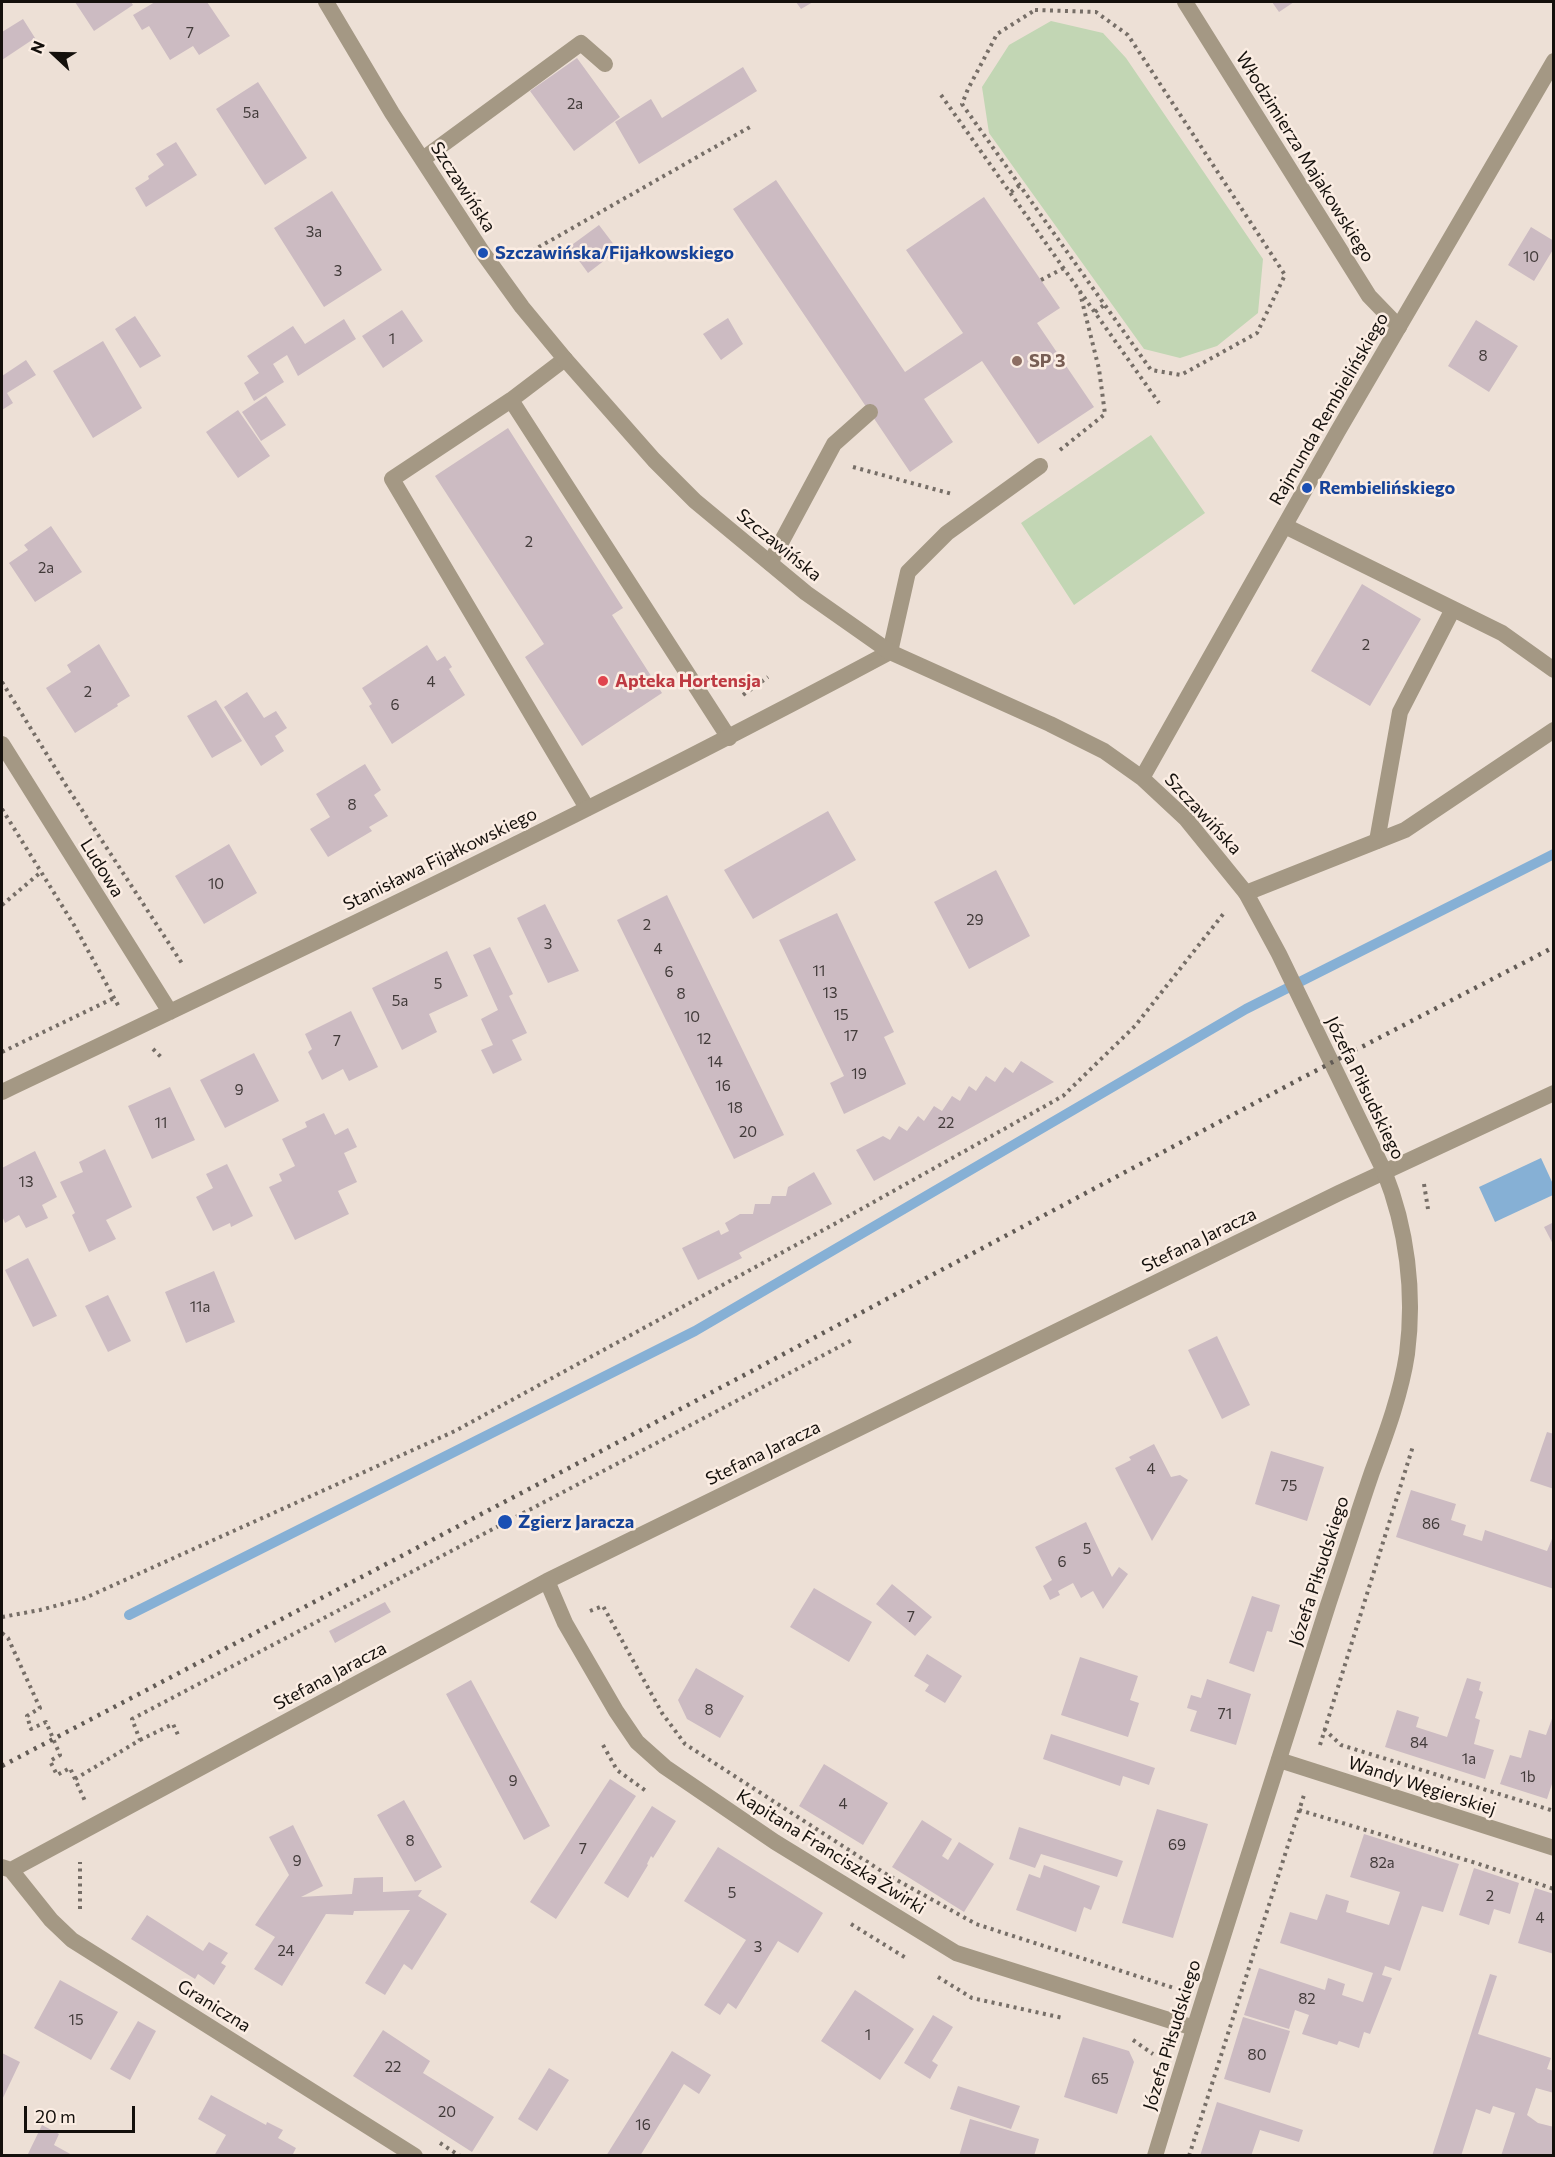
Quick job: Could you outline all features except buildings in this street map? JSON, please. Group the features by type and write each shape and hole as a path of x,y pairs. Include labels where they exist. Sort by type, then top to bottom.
{"street":[{"name":"Szczawińska","path":"326,2 392,113 483,253 522,307 654,460 695,501 806,593 890,652 1050,724 1104,751 1142,778 1186,819 1246,893 1303,1004"},
{"name":"Włodzimierza Majakowskiego","path":"1185,2 1369,296 1399,327"},
{"path":"423,159 581,43 605,64"},
{"name":"Rajmunda Rembielińskiego","path":"1142,778 1285,525 1554,61"},
{"path":"565,359 511,399 392,479 587,808"},
{"path":"511,399 729,738"},
{"path":"770,563 834,444 870,412"},
{"path":"890,652 908,572 947,533 1040,466"},
{"path":"1285,525 1502,633 1554,669"},
{"path":"1377,841 1401,712 1453,609"},
{"name":"Stanisława Fijałkowskiego","path":"2,1092 729,738 890,652"},
{"path":"1246,893 1405,830 1554,730"},
{"name":"Ludowa","path":"2,744 170,1012"},
{"name":"Józefa Piłsudskiego","path":"1155,2156 1349,1540 1394,1408 1407,1355 1408,1284 1404,1240 1396,1201 1384,1171 1303,1004"},
{"name":"Stefana Jaracza","path":"6,1868 82,1831 547,1581 1384,1171 1554,1094"},
{"name":"Kapitana Franciszka Żwirki","path":"547,1581 565,1623 616,1711 637,1742 665,1767 775,1842 956,1953 1194,2028"},
{"name":"Wandy Węgierskiej","path":"1279,1760 1554,1848"},
{"name":"Graniczna","path":"6,1868 51,1920 72,1940 415,2156"}],"path":[{"path":"1035,10 1096,12 1128,35 1285,274 1257,333 1181,375 1151,370 1104,305 962,104 997,34 1035,10"},
{"path":"941,95 1159,403"},
{"path":"532,251 750,127"},
{"path":"1011,192 1020,185"},
{"path":"1041,280 1064,268"},
{"path":"1040,466 1105,414 1099,369 1079,290"},
{"path":"1095,312 1104,305"},
{"path":"825,460 988,504"},
{"path":"2,682 67,787 183,965"},
{"path":"2,809 74,925 131,1031 162,1058"},
{"path":"2,905 41,872"},
{"path":"2,1617 85,1598 455,1431 1063,1096 1135,1026 1224,913"},
{"path":"2,1052 114,998"},
{"path":"140,1740 132,1719 854,1339"},
{"path":"565,1623 603,1606 662,1713 684,1744 886,1874 976,1924 1174,1988"},
{"path":"2,1633 8,1638 40,1708 27,1716 32,1729 46,1722 60,1755 50,1761 57,1775 70,1768 86,1804 82,1831"},
{"path":"75,1779 140,1740 173,1724 178,1737"},
{"path":"1324,1729 1341,1745 1554,1811"},
{"path":"1299,1810 1554,1889"}],"green space":[{"path":"1051,21 1103,33 1126,58 1263,259 1258,313 1217,346 1180,358 1144,349 989,133 982,87 1009,45"},
{"path":"1151,435 1205,513 1074,605 1021,523"}],"water":[{"path":"1541,1158 1553,1184 1553,1195 1495,1222 1479,1187"}],"waterway":[{"path":"129,1615 695,1331 1246,1009 1554,854"}],"railway":[{"path":"2,1766 626,1438 1298,1080 1554,947"}],"place":[{"name":"Szczawińska/Fijałkowskiego","path":"483,253"},
{"name":"SP 3","path":"1017,361"},
{"name":"Rembielińskiego","path":"1307,488"},
{"name":"Apteka Hortensja","path":"603,681"},
{"name":"Zgierz Jaracza","path":"505,1522"}]}
